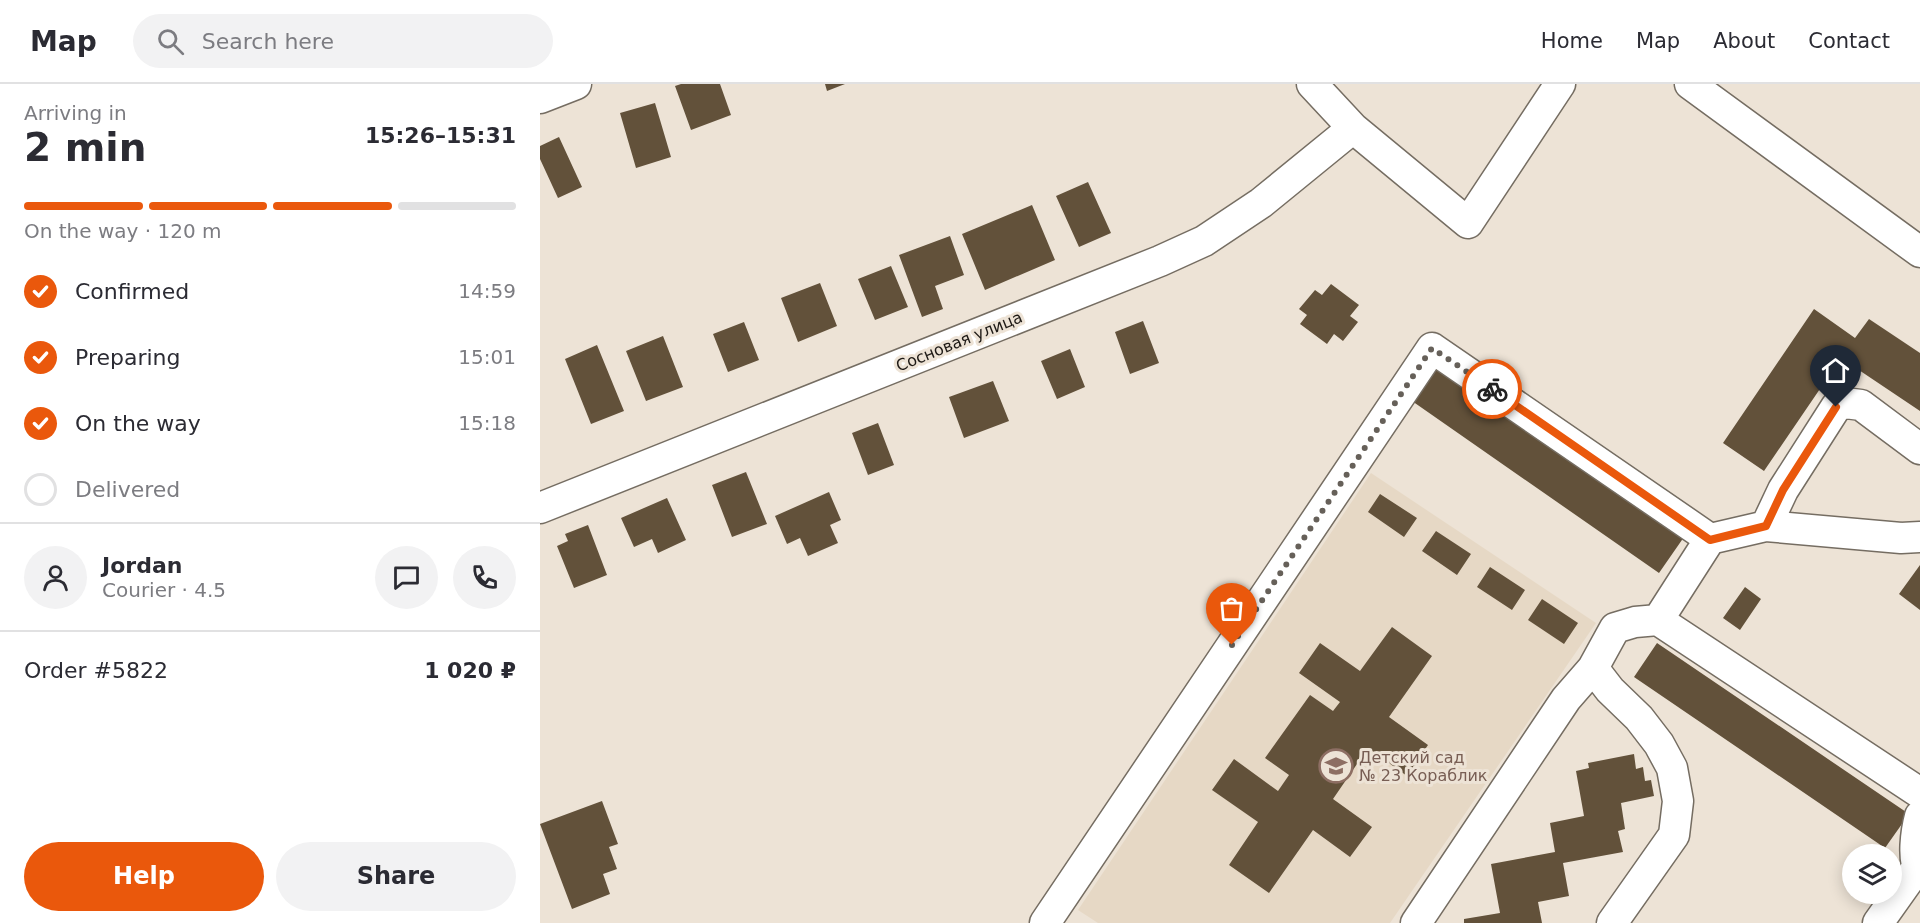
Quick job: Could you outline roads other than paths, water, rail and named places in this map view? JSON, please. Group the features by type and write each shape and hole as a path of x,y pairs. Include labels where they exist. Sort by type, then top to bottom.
{"street":[{"path":"540,98 576,84"},
{"path":"1312,84 1353,128 1468,223 1560,84"},
{"path":"1690,84 1920,252"},
{"name":"Сосновая улица","path":"540,508 1149,266 1204,241 1261,203 1353,128"},
{"path":"1045,923 1432,348 1710,540"},
{"path":"1766,526 1783,490 1836,407 1845,403 1861,405 1920,449"},
{"path":"1658,620 1710,540 1766,526 1901,538 1920,537"},
{"path":"1416,923 1566,699 1593,668 1615,628 1635,622 1658,620 1920,793"},
{"path":"1593,668 1610,690 1639,718 1659,744 1672,768 1678,801 1674,835 1612,923"},
{"path":"1878,923 1918,871 1916,832 1920,816"}],"place":[{"name":"Детский сад № 23 Кораблик","path":"1336,766"}]}
